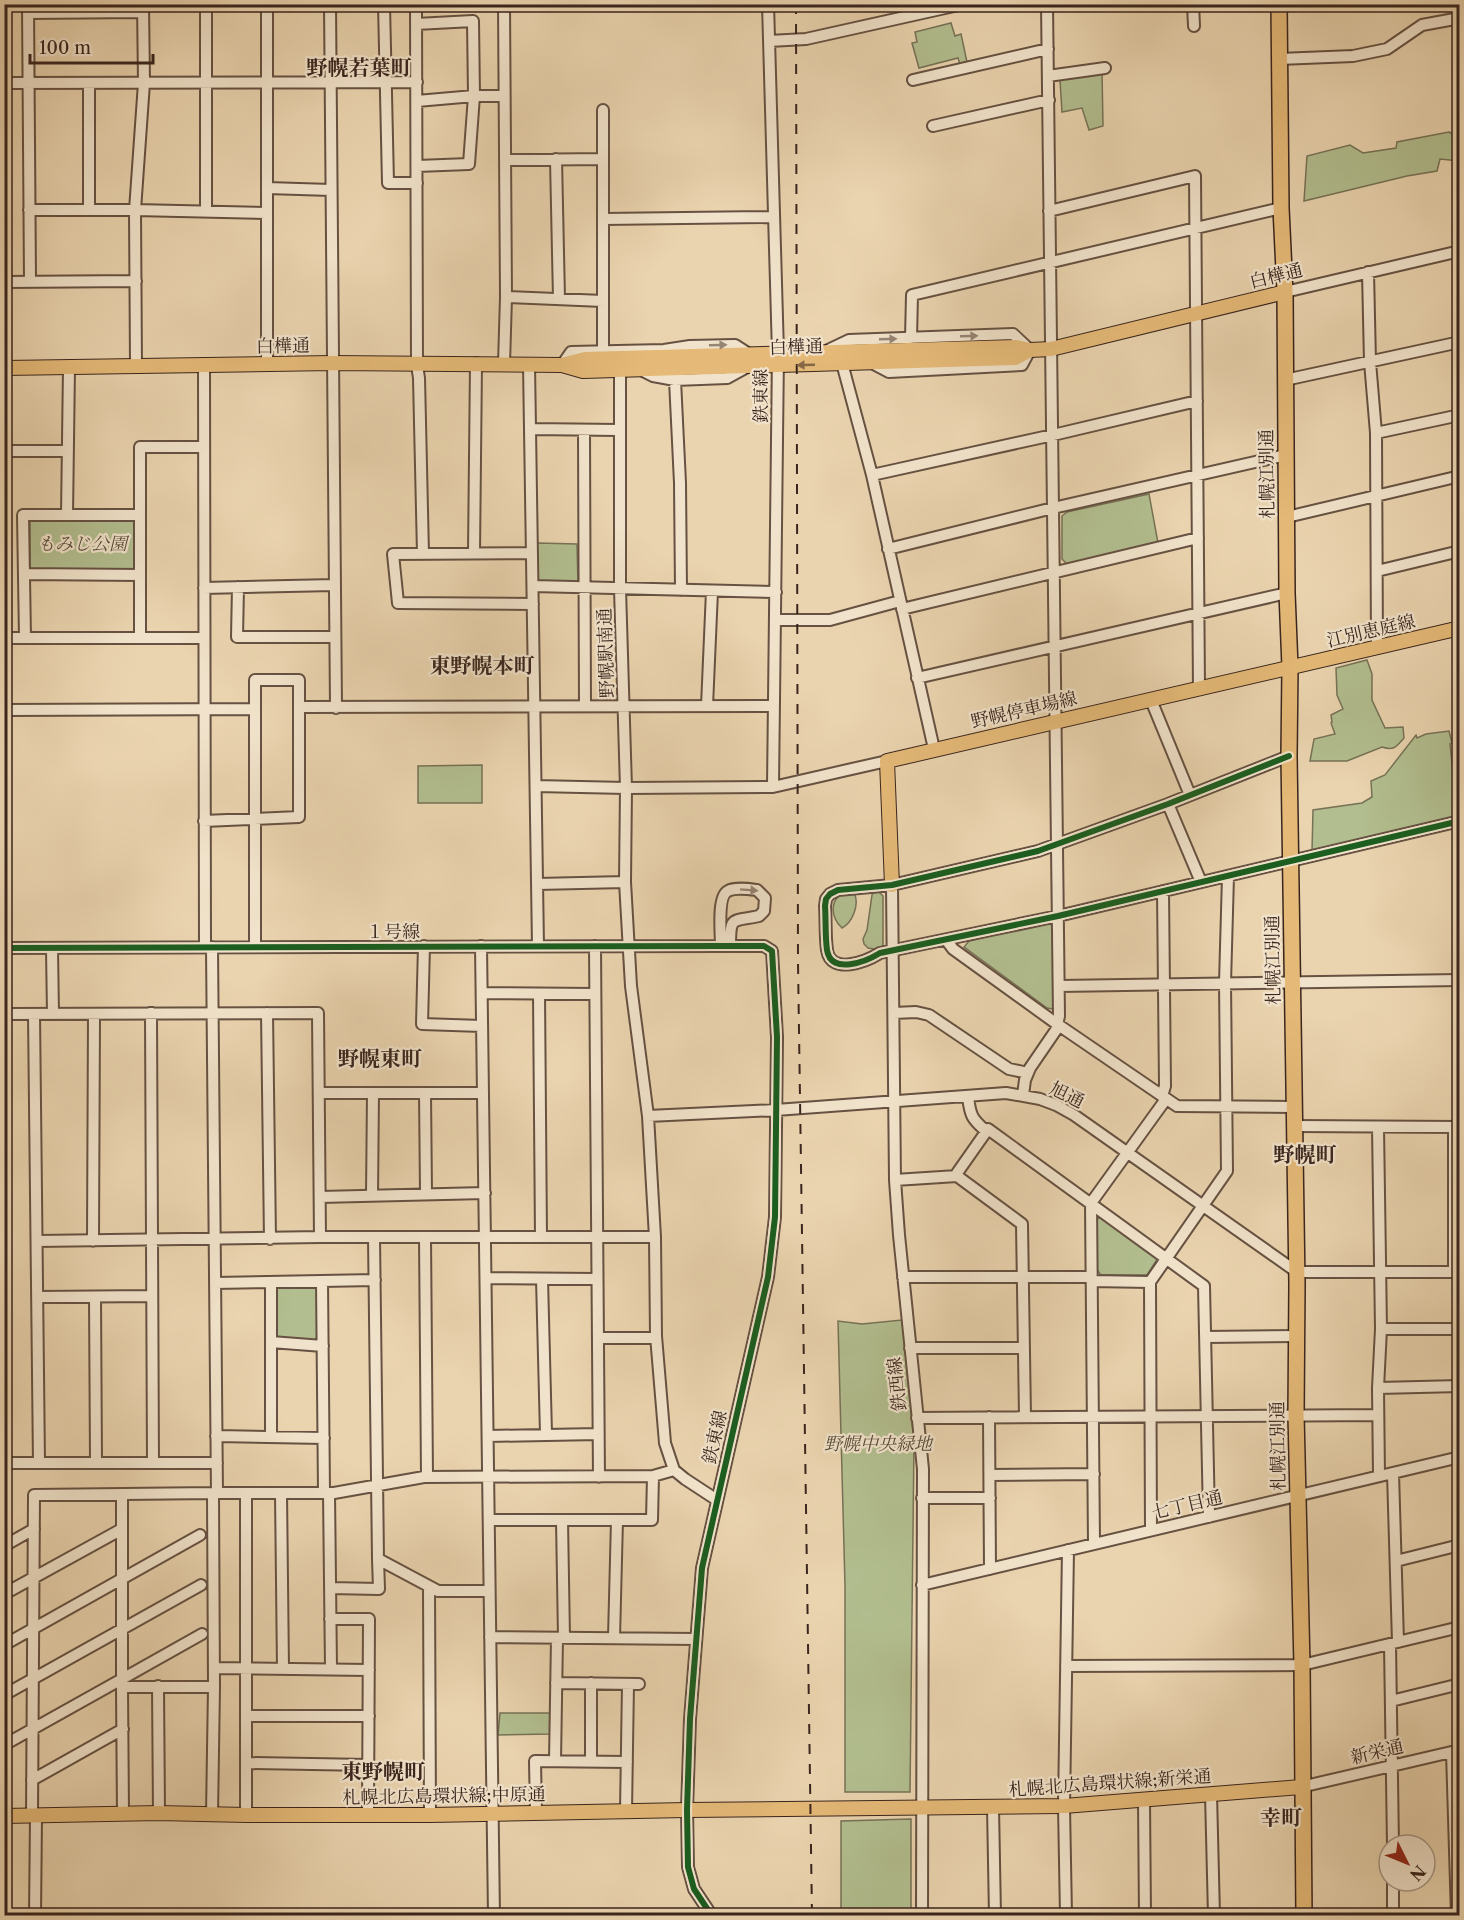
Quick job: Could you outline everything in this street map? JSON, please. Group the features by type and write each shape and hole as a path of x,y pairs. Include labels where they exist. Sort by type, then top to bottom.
{"highway":[{"name":"札幌江別通","path":"1278,4 1281,208 1285,292 1297,1272 1296,1415 1302,1665 1301,1787 1304,1916"}],"main road":[{"name":"白樺通","path":"778,359 825,352 1016,347 1030,350 1052,349 1285,292"},
{"name":"白樺通","path":"620,364 778,359 842,363 1015,358 1030,350"},
{"name":"白樺通","path":"4,368 332,363 562,365 585,359 620,364 641,370 748,360"},
{"name":"江別恵庭線","path":"1290,668 1460,628"},
{"name":"野幌停車場線","path":"887,761 1290,668"},
{"path":"887,761 892,885"},
{"name":"札幌北広島環状線;新栄通","path":"921,1808 1064,1806 1301,1787"},
{"name":"札幌北広島環状線;中原通","path":"4,1816 159,1813 430,1815 921,1808"}],"street":[{"path":"206,4 206,211"},
{"path":"267,4 267,364"},
{"path":"330,4 336,708"},
{"path":"384,4 388,183 417,183"},
{"path":"416,4 417,365 420,378 423,554"},
{"path":"504,4 506,297 504,364"},
{"name":"鉄東線","path":"768,4 778,359 773,787"},
{"path":"769,41 806,39 934,8 963,4"},
{"path":"1023,1095 1028,1073 1056,1030 1059,1016 1047,4"},
{"path":"1193,4 1194,26"},
{"path":"30,281 28,9 143,8 144,82 135,210 136,366"},
{"path":"1279,58 1353,56 1387,49 1422,25 1460,18"},
{"path":"416,24 473,21 474,96 469,164 417,166"},
{"path":"913,80 1048,49"},
{"path":"1048,76 1105,68"},
{"path":"4,83 417,82"},
{"path":"89,83 89,210"},
{"path":"417,101 504,96"},
{"path":"933,126 1049,100"},
{"path":"603,110 603,350"},
{"path":"556,159 559,299"},
{"path":"505,160 603,159"},
{"path":"1049,211 1195,176 1199,689"},
{"path":"267,188 331,189"},
{"path":"911,338 912,295 1281,208"},
{"path":"29,210 267,213"},
{"path":"603,219 774,217"},
{"name":"白樺通","path":"1285,292 1460,251"},
{"path":"1368,272 1370,362 1376,433 1377,648"},
{"path":"4,282 136,281"},
{"path":"506,297 603,301"},
{"path":"825,352 849,340 1013,334 1030,350"},
{"path":"1285,380 1460,342"},
{"path":"562,365 571,352 664,350 690,346 735,345 748,360 727,378 675,380 653,376 641,370"},
{"path":"474,553 476,363"},
{"path":"842,363 872,475 934,749"},
{"path":"529,364 538,946"},
{"name":"野幌駅南通","path":"620,364 620,589 626,788 625,882 631,986 648,1116 655,1237 656,1338 665,1443 674,1470"},
{"path":"204,365 204,821 208,947 213,1013 217,1463 212,1815"},
{"path":"67,515 69,367"},
{"path":"675,380 680,483 681,590"},
{"path":"872,475 1197,401"},
{"path":"1376,433 1460,415"},
{"path":"530,429 619,430"},
{"path":"584,430 585,706"},
{"path":"140,638 140,447 204,447"},
{"path":"4,451 68,451"},
{"path":"888,549 1053,508 1286,455"},
{"path":"1287,517 1460,476"},
{"path":"26,638 23,515 140,515"},
{"path":"775,620 830,620 1198,538"},
{"path":"1377,571 1460,551"},
{"path":"532,553 393,554 398,603 533,604"},
{"path":"24,574 140,575"},
{"path":"204,588 334,585"},
{"path":"533,586 776,592"},
{"path":"238,587 237,637 335,637"},
{"path":"707,706 712,591"},
{"path":"917,678 1287,592"},
{"path":"4,638 204,638"},
{"path":"204,821 255,819 299,818 299,680 255,680 255,709 255,819 255,947"},
{"path":"1150,700 1190,795"},
{"path":"300,707 774,706"},
{"path":"4,710 255,709"},
{"path":"1289,756 1168,804 1038,851 892,885 838,890 830,894 825,906 829,958 835,962 855,964 880,954 1058,916 1460,821"},
{"path":"536,786 773,787 887,761"},
{"path":"1168,804 1201,882"},
{"path":"1150,1530 1152,1416 1150,1282 1227,1171 1225,983 1228,876"},
{"path":"537,884 625,882"},
{"name":"鉄西線","path":"892,885 895,1179 922,1469 922,1916"},
{"path":"731,890 757,890 765,898 764,911 759,916 739,918 732,923 726,946 721,902 724,894 731,890"},
{"path":"1094,1544 1091,1203 1164,1097 1163,891"},
{"path":"948,940 953,949 1177,1106 1294,1107"},
{"path":"424,946 422,1024 482,1026"},
{"path":"481,946 494,1916"},
{"path":"595,946 599,1477"},
{"name":"１号線","path":"4,948 726,946 767,947 772,951 774,959"},
{"path":"52,949 53,1014"},
{"name":"鉄東線","path":"712,1916 694,1889 686,1855 690,1719 702,1568 768,1277 775,1216 777,1037 774,959"},
{"path":"1059,986 1460,980"},
{"path":"482,993 595,994"},
{"path":"539,994 541,1237"},
{"path":"894,1012 916,1012 929,1015 1009,1070 1028,1073"},
{"path":"151,1013 153,1463"},
{"path":"267,1013 270,1239"},
{"path":"4,1014 318,1013 320,1238"},
{"path":"34,1014 39,1463"},
{"path":"93,1241 94,1014"},
{"path":"372,1196 373,1093"},
{"path":"425,1093 426,1194"},
{"path":"319,1094 483,1093"},
{"name":"旭通","path":"648,1116 776,1110 1006,1093 1023,1095 1056,1105 1074,1114 1202,1207 1297,1272"},
{"path":"968,1096 969,1113 987,1132"},
{"path":"1294,1126 1457,1127 1457,1272 1297,1272"},
{"path":"1378,1126 1381,1273 1378,1388 1379,1476"},
{"path":"955,1176 988,1129 1204,1286 1209,1517"},
{"path":"895,1179 955,1176 1022,1224 1025,1417"},
{"path":"320,1197 484,1193"},
{"path":"37,1241 374,1237 655,1237"},
{"path":"330,1588 379,1589 374,1237"},
{"path":"425,1237 427,1477"},
{"path":"903,1277 1023,1277 1150,1282"},
{"path":"486,1278 597,1279"},
{"path":"542,1279 546,1434"},
{"path":"215,1282 375,1280"},
{"path":"322,1281 331,1668"},
{"path":"271,1282 271,1436"},
{"path":"37,1298 152,1296"},
{"path":"95,1297 96,1463"},
{"path":"1381,1329 1460,1329"},
{"path":"1206,1337 1297,1336"},
{"path":"598,1338 656,1338"},
{"path":"271,1342 323,1346"},
{"path":"910,1348 1024,1348"},
{"path":"1378,1388 1460,1386"},
{"path":"917,1418 1378,1415"},
{"path":"989,1417 990,1569"},
{"path":"488,1436 598,1434"},
{"path":"216,1436 324,1438"},
{"name":"七丁目通","path":"922,1585 1460,1457"},
{"path":"4,1463 217,1463"},
{"path":"35,1916 32,1780 34,1495 326,1493 427,1477 653,1476 674,1470 717,1500"},
{"path":"1393,1473 1396,1561 1391,1701 1393,1833"},
{"path":"990,1475 1094,1474"},
{"path":"489,1520 651,1520 653,1476"},
{"path":"246,1493 246,1815"},
{"path":"281,1493 283,1669"},
{"path":"122,1495 123,1814"},
{"path":"922,1498 990,1498"},
{"path":"555,1761 562,1520"},
{"path":"614,1638 617,1520"},
{"path":"4,1546 34,1529"},
{"path":"4,1594 122,1529"},
{"path":"4,1645 200,1535"},
{"path":"1396,1561 1460,1545"},
{"path":"1066,1916 1064,1806 1068,1550"},
{"path":"378,1559 438,1591 489,1591"},
{"path":"4,1695 201,1585"},
{"path":"429,1587 430,1815"},
{"path":"330,1618 369,1619 368,1814"},
{"path":"1066,1666 1302,1665 1460,1627"},
{"path":"4,1745 122,1683 202,1634"},
{"path":"490,1637 696,1639"},
{"path":"214,1668 369,1670"},
{"path":"122,1683 214,1687"},
{"path":"556,1683 633,1684 626,1811"},
{"path":"591,1683 591,1761"},
{"path":"1391,1701 1460,1684"},
{"path":"158,1686 159,1813"},
{"path":"247,1716 369,1716"},
{"path":"32,1780 123,1729"},
{"path":"1456,1751 1457,1916"},
{"name":"新栄通","path":"1301,1787 1456,1751"},
{"path":"536,1813 535,1761 627,1762"},
{"path":"247,1763 369,1764"},
{"path":"1211,1794 1214,1916"},
{"path":"1144,1800 1145,1916"},
{"path":"993,1808 995,1916"},
{"path":"1393,1893 1393,1916"}],"green space":[{"path":"951,23 955,36 961,34 967,62 960,64 958,58 919,68 912,43 917,42 915,32"},
{"path":"1102,70 1103,126 1089,130 1082,108 1062,112 1060,80"},
{"path":"1449,132 1459,138 1459,161 1440,159 1437,171 1304,201 1307,156 1350,145 1363,153 1396,148 1397,142"},
{"path":"1149,494 1158,543 1067,564 1062,559 1062,516 1067,512"},
{"name":"もみじ公園","path":"30,519 135,519 135,569 30,570"},
{"path":"537,543 577,544 578,584 538,581"},
{"path":"1367,660 1372,674 1372,700 1385,728 1403,727 1404,738 1394,747 1389,749 1382,747 1347,761 1310,761 1314,739 1335,734 1331,715 1343,709 1337,695 1336,668"},
{"path":"1449,731 1452,743 1450,744 1453,773 1459,772 1459,817 1312,851 1313,810 1362,803 1372,797 1371,781 1385,775 1416,735 1417,738 1426,734"},
{"path":"482,765 482,803 418,803 418,766"},
{"path":"879,892 883,896 883,945 880,950 868,948 863,939 867,930 872,895"},
{"path":"847,893 855,895 856,904 852,918 842,928 835,919 833,908 837,898"},
{"path":"1047,922 1054,927 1053,1009 1047,1008 964,947 969,941"},
{"path":"1103,1217 1158,1258 1147,1275 1101,1275 1097,1270 1096,1219"},
{"path":"276,1287 317,1288 317,1340 274,1339"},
{"name":"野幌中央緑地","path":"902,1320 914,1441 910,1792 845,1792 845,1586 838,1321 862,1324"},
{"path":"500,1713 550,1713 550,1734 498,1735"},
{"path":"911,1819 911,1915 841,1915 841,1821"}],"railway":[{"path":"796,4 798,962 812,1916"}],"cycle path":[{"path":"1289,756 1168,804 1038,851 892,885 838,890 830,894 825,906 826,945 830,958 835,963 850,964 867,960 880,953 1058,916 1460,821"},
{"path":"4,948 764,946 772,951 777,1037 775,1217 768,1277 702,1568 690,1719 688,1867 694,1889 712,1916"}],"district":[{"name":"野幌若葉町","path":"359,67"},
{"name":"東野幌本町","path":"482,665"},
{"name":"野幌東町","path":"380,1058"},
{"name":"野幌町","path":"1305,1154"},
{"name":"東野幌町","path":"383,1771"},
{"name":"幸町","path":"1281,1817"}]}
